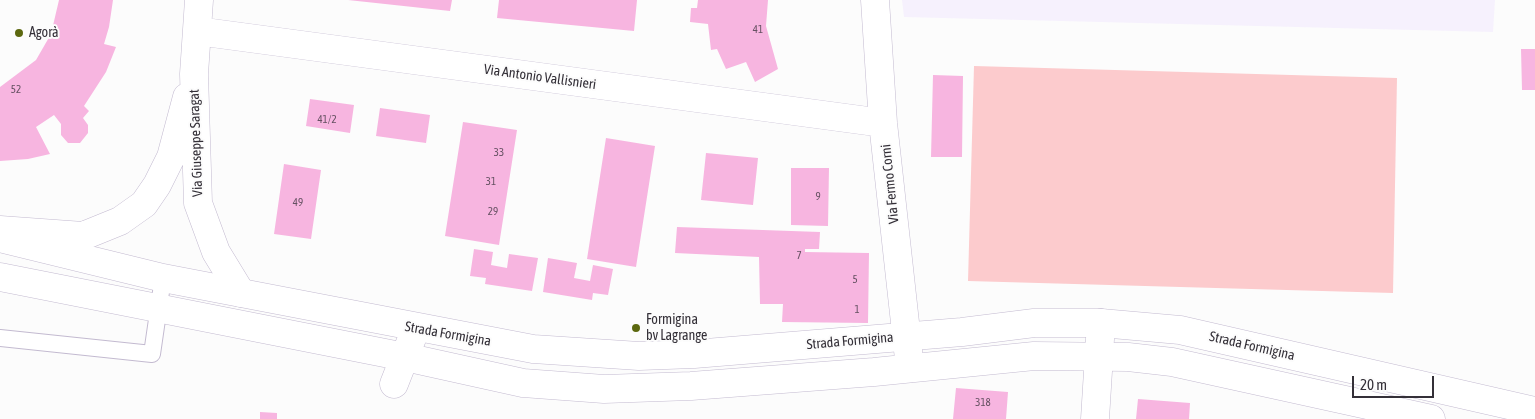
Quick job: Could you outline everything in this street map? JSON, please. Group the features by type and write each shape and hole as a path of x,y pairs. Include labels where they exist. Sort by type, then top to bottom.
{"street":[{"name":"Via Giuseppe Saragat","path":"199,0 194,74 198,203 216,252 241,293"},
{"name":"Via Fermo Corni","path":"875,0 883,123 910,368"},
{"name":"Via Antonio Vallisnieri","path":"197,31 883,123"},
{"name":"Via Giuseppe Saragat","path":"0,230 83,236 120,221 144,204 157,185 170,157 194,74"},
{"name":"Strada Formigina","path":"0,238 163,278 533,349 639,356 694,354 907,337 1034,323 1100,323 1180,330 1535,411"},
{"path":"0,277 405,357 523,384 604,389 691,386 1034,356 1098,356 1172,362 1431,419"},
{"path":"1095,419 1100,323"},
{"path":"394,384 416,328"}],"lane":[{"path":"0,338 152,354 163,278"}],"shaded area":[{"path":"902,0 1495,0 1493,32 904,17"},
{"path":"974,66 1397,78 1393,293 968,281"}],"building":[{"path":"59,0 113,0 104,44 116,47 106,72 84,106 89,111 83,118 88,125 88,133 80,143 68,143 61,135 61,124 54,115 36,127 50,154 28,159 0,161 0,87 36,60 51,34"},
{"path":"348,0 452,0 450,11"},
{"path":"499,0 637,0 634,31 497,18"},
{"path":"698,0 768,0 766,26 778,69 755,82 746,62 726,69 717,49 711,50 708,24 690,22 691,8 697,8"},
{"path":"1521,49 1535,49 1535,90 1522,90"},
{"path":"933,75 963,76 962,157 931,157"},
{"path":"310,99 354,105 350,133 306,126"},
{"path":"380,108 430,115 426,143 376,136"},
{"path":"463,122 517,130 499,245 445,236"},
{"path":"606,138 655,146 636,267 587,259"},
{"path":"706,153 758,158 753,205 701,200"},
{"path":"284,164 321,170 311,239 274,234"},
{"path":"791,168 829,168 828,226 791,225"},
{"path":"677,227 820,232 819,249 805,249 805,252 869,253 868,323 782,322 783,304 760,304 759,257 675,253"},
{"path":"474,249 493,252 491,265 507,268 509,254 538,258 532,291 485,284 486,278 470,276"},
{"path":"548,258 577,263 574,278 590,281 593,265 613,269 608,295 593,293 592,300 543,292"},
{"path":"956,388 1008,392 1006,419 953,419"},
{"path":"1138,399 1190,403 1189,419 1136,419"},
{"path":"260,412 277,413 277,419 260,419"}],"place":[{"name":"Agorà","path":"19,33"},
{"name":"Formigina bv Lagrange","path":"636,328"}]}
